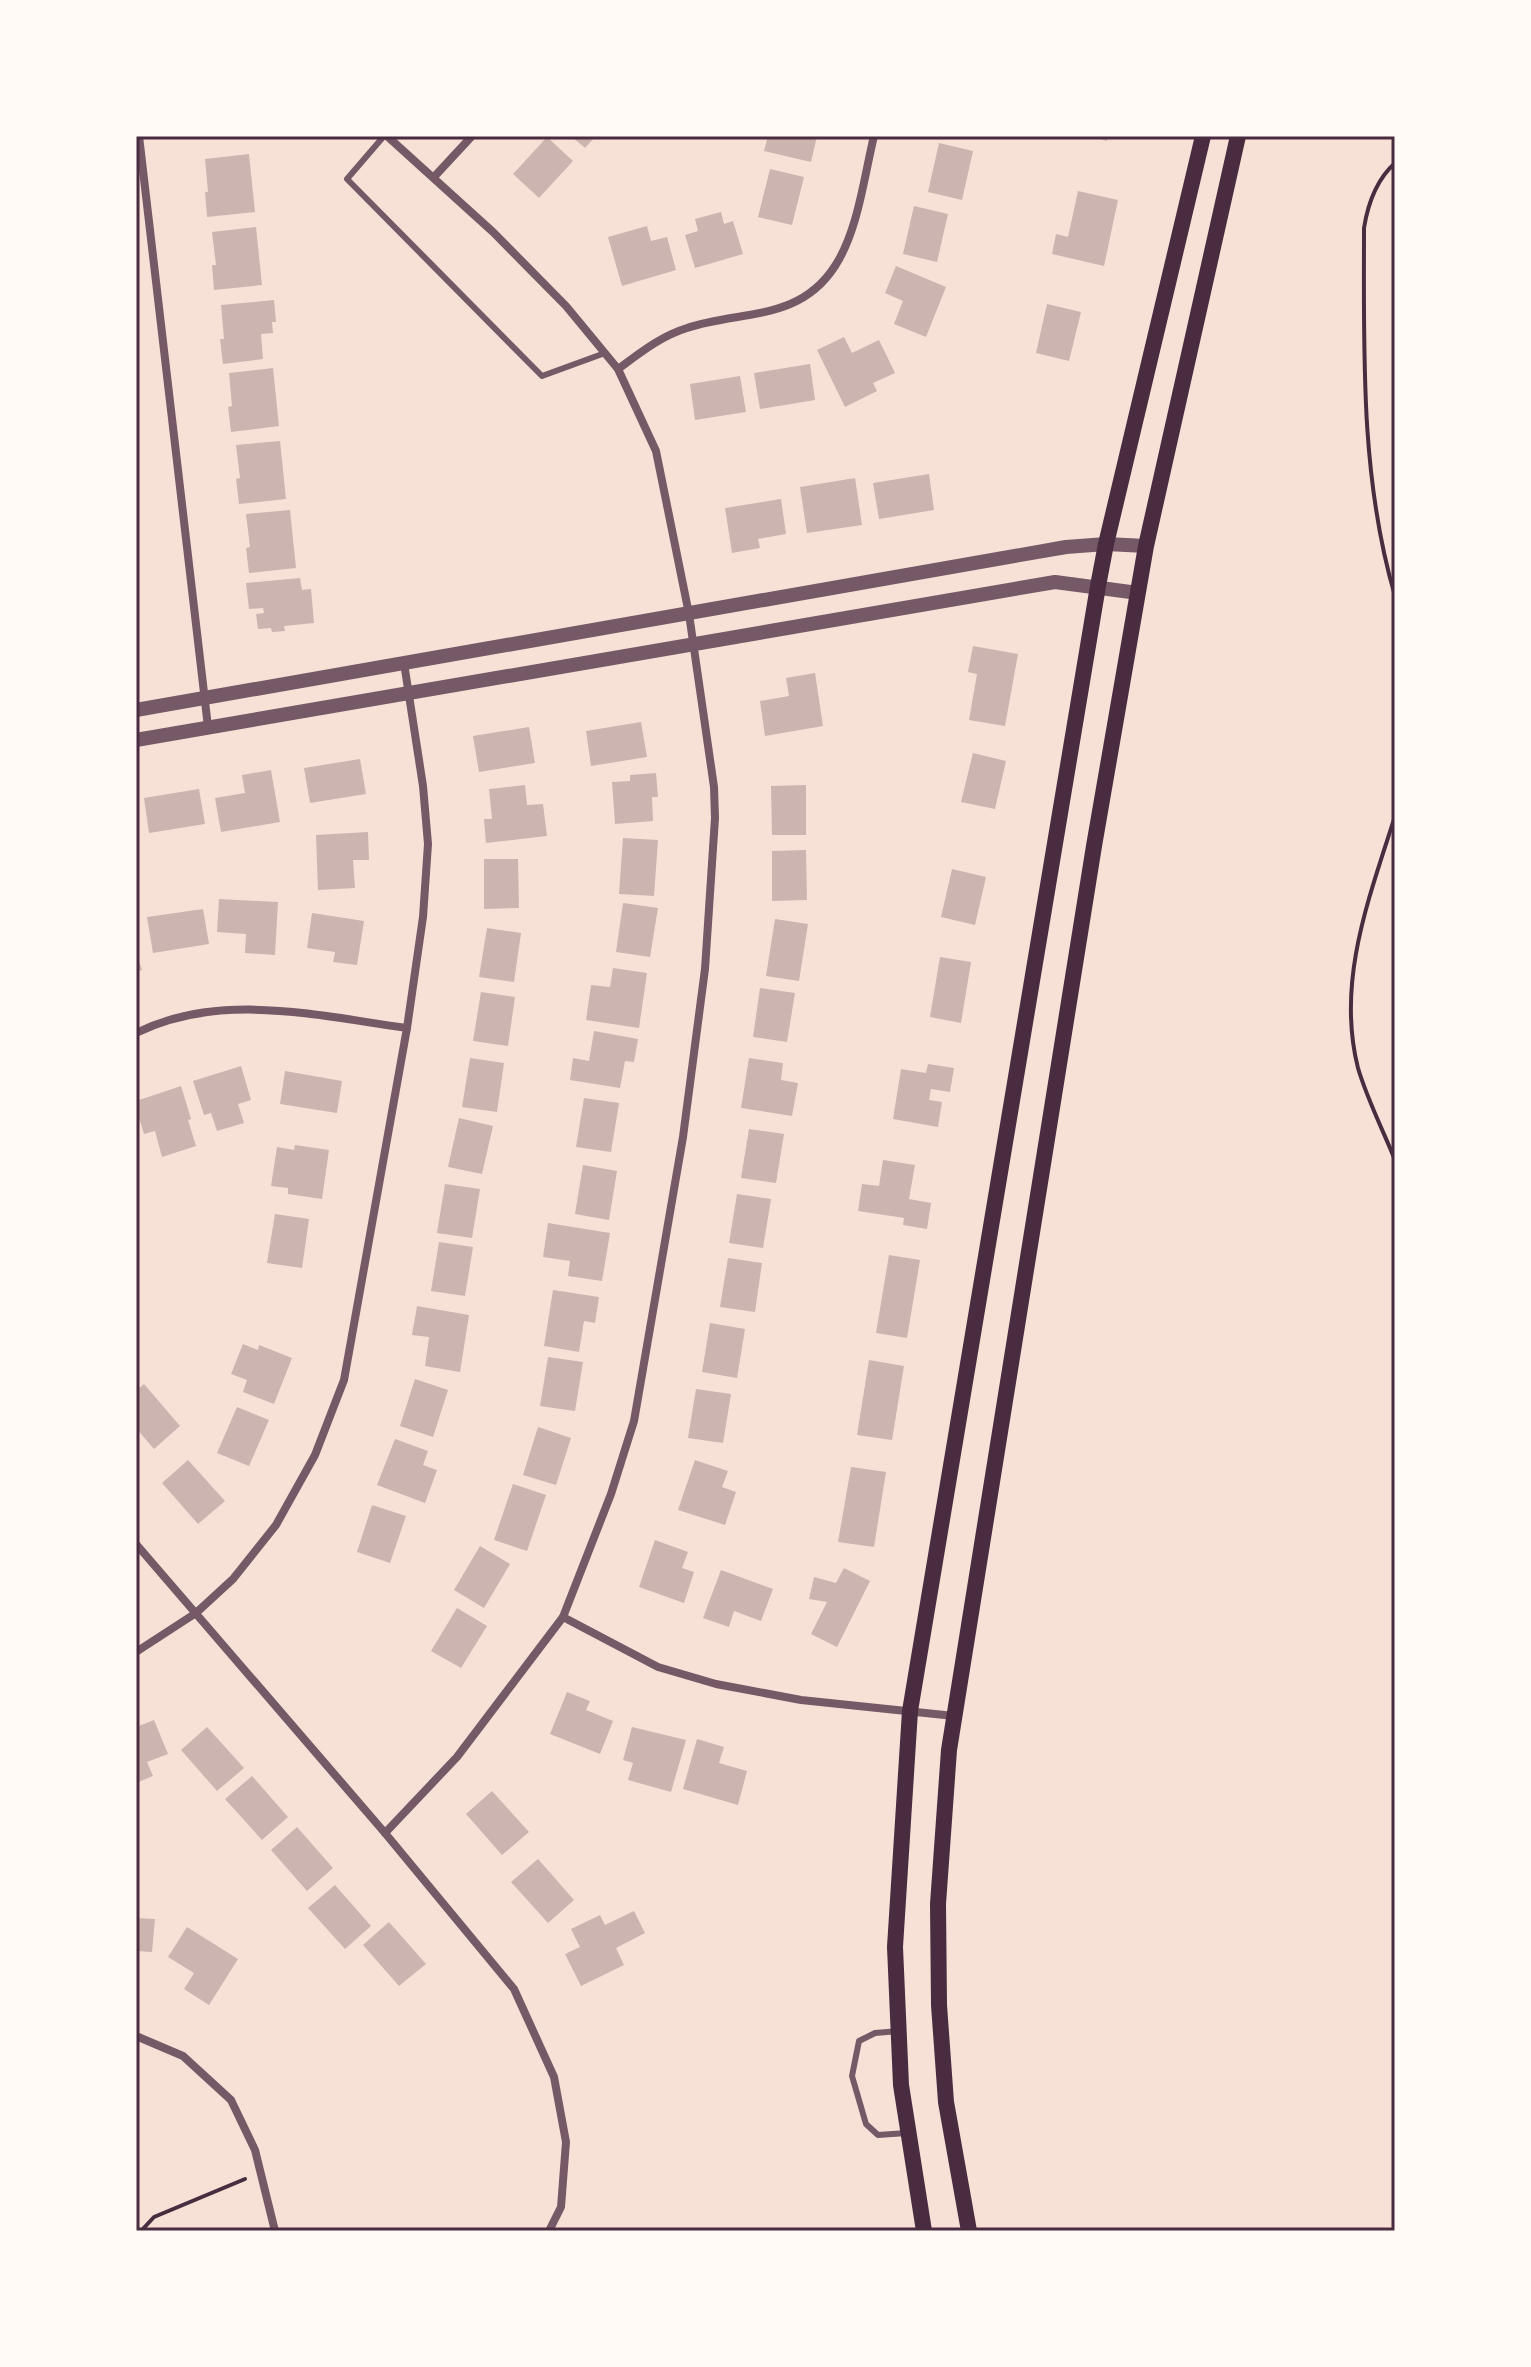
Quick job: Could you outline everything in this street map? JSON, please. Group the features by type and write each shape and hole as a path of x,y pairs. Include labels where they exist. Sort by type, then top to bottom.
{"main road":[{"path":"924,2231 901,2085 895,1947 910,1711 1098,586 1203,136"},
{"path":"969,2231 946,2102 939,2005 938,1904 949,1750 1094,846 1146,546 1238,136"}],"street":[{"path":"139,136 208,727"},
{"path":"385,1833 457,1757 563,1617 611,1494 634,1421 683,1137 705,969 715,818 711,754 694,644 656,451 618,369 566,306 493,232 386,136"},
{"path":"434,177 472,136"},
{"path":"618,369 666,335 690,326 775,310 812,292 836,265 852,230 874,136"},
{"path":"136,710 1050,550 1106,544 1146,546"},
{"path":"136,740 1055,582 1138,593"},
{"path":"136,1652 196,1613 233,1579 276,1525 315,1455 344,1380 407,1028 423,917 428,844 423,786 404,663"},
{"path":"136,1033 189,1015 222,1009 267,1009 407,1028"},
{"path":"136,1544 385,1833 514,1989 554,2077 566,2142 561,2207 549,2231"},
{"path":"563,1617 658,1667 684,1676 801,1700 954,1716"},
{"path":"136,2036 183,2056 231,2100 255,2150 275,2231"}],"lane":[{"path":"386,136 347,179 542,376 605,353"},
{"path":"899,2031 875,2033 859,2041 852,2076 866,2124 878,2135 908,2133"}],"path":[{"path":"1395,163 1383,174 1367,208 1364,228 1365,385 1373,499 1383,556 1395,596"},
{"path":"1395,816 1361,921 1350,998 1350,1028 1359,1070 1395,1160"},
{"path":"141,2231 154,2217 245,2179"}],"building":[{"path":"571,136 596,136 585,148"},
{"path":"768,136 817,136 811,162 764,151"},
{"path":"1089,136 1108,136 1107,141"},
{"path":"547,137 573,161 539,198 513,174"},
{"path":"939,143 973,151 962,200 928,192"},
{"path":"249,154 255,212 207,217 205,159"},
{"path":"770,169 804,177 792,225 758,217"},
{"path":"1078,191 1118,200 1104,266 1052,254 1056,234 1068,237"},
{"path":"914,206 948,214 937,262 903,254"},
{"path":"721,212 724,224 733,221 743,254 695,268 685,235 698,231 695,219"},
{"path":"647,226 651,241 667,237 676,270 622,286 608,237"},
{"path":"256,227 262,285 214,290 212,265 216,265 212,232"},
{"path":"896,266 946,287 926,337 894,324 903,301 885,293"},
{"path":"274,300 276,322 272,322 273,333 261,334 263,359 223,364 221,305"},
{"path":"1047,304 1081,312 1069,361 1036,353"},
{"path":"844,337 852,353 879,340 895,373 873,383 877,391 845,407 817,350"},
{"path":"810,364 815,400 760,409 754,373"},
{"path":"273,368 279,426 231,432 229,373"},
{"path":"740,376 746,412 695,420 690,384"},
{"path":"280,441 286,499 239,504 236,445"},
{"path":"929,474 934,510 879,519 873,483"},
{"path":"855,478 862,525 807,533 800,487"},
{"path":"781,499 786,534 758,539 760,548 732,553 725,508"},
{"path":"290,510 296,568 249,573 246,514"},
{"path":"300,578 302,590 311,589 314,623 284,626 285,631 258,629 256,614 264,613 263,608 249,609 246,583"},
{"path":"973,646 1018,654 1005,726 969,720 977,674 968,672"},
{"path":"815,673 823,726 765,736 760,701 789,696 786,678"},
{"path":"641,722 647,757 591,766 586,731"},
{"path":"529,727 535,763 479,772 473,736"},
{"path":"973,753 1006,761 995,809 961,802"},
{"path":"360,759 366,794 310,803 304,768"},
{"path":"271,770 280,822 221,832 215,798 245,793 242,775"},
{"path":"656,773 658,797 652,797 653,821 615,824 612,782 630,781 630,775"},
{"path":"525,785 527,805 543,804 547,836 486,843 484,819 492,819 489,789"},
{"path":"806,785 806,835 772,835 771,786"},
{"path":"199,789 205,824 149,833 144,798"},
{"path":"368,832 369,860 353,860 355,888 318,890 316,835"},
{"path":"623,838 658,840 654,896 619,894"},
{"path":"806,850 807,900 772,901 772,851"},
{"path":"484,859 518,859 519,908 484,909"},
{"path":"952,869 986,877 975,925 941,917"},
{"path":"219,899 278,902 275,955 245,953 246,934 217,932"},
{"path":"623,903 658,908 650,957 616,952"},
{"path":"203,909 209,944 153,953 147,917"},
{"path":"312,913 364,921 357,965 333,962 335,952 307,948"},
{"path":"775,919 808,924 799,981 766,976"},
{"path":"487,928 521,933 514,982 479,977"},
{"path":"136,952 142,970 136,972"},
{"path":"940,957 971,962 961,1023 930,1017"},
{"path":"613,968 647,973 639,1028 586,1020 591,985 610,987"},
{"path":"760,988 795,993 787,1042 753,1037"},
{"path":"481,992 515,997 508,1046 473,1041"},
{"path":"594,1031 638,1039 634,1062 625,1061 620,1088 570,1080 573,1058 589,1061"},
{"path":"470,1058 504,1063 497,1112 462,1107"},
{"path":"749,1058 783,1063 781,1080 798,1083 792,1116 741,1108"},
{"path":"928,1064 954,1068 950,1092 931,1089 929,1100 942,1102 938,1127 893,1119 901,1069 926,1073"},
{"path":"241,1066 251,1100 238,1104 244,1123 217,1131 211,1113 204,1115 193,1081"},
{"path":"285,1071 342,1081 337,1113 280,1104"},
{"path":"181,1086 196,1146 162,1157 155,1131 144,1134 136,1101"},
{"path":"584,1098 619,1103 611,1152 576,1147"},
{"path":"459,1118 493,1126 482,1174 448,1167"},
{"path":"749,1129 784,1134 776,1183 741,1178"},
{"path":"295,1145 329,1150 322,1199 288,1194 288,1188 271,1186 277,1147 294,1150"},
{"path":"883,1160 915,1165 909,1199 931,1203 927,1229 903,1225 904,1218 858,1211 862,1184 879,1186"},
{"path":"583,1165 617,1171 609,1220 575,1214"},
{"path":"445,1184 480,1189 472,1238 437,1233"},
{"path":"737,1194 771,1199 763,1248 729,1243"},
{"path":"275,1214 309,1219 302,1268 267,1263"},
{"path":"548,1223 610,1233 602,1281 568,1276 570,1261 543,1257"},
{"path":"439,1242 473,1247 465,1296 431,1291"},
{"path":"889,1255 920,1260 907,1338 876,1333"},
{"path":"728,1258 762,1263 755,1312 720,1307"},
{"path":"553,1290 599,1297 595,1323 584,1321 579,1352 544,1346"},
{"path":"417,1306 469,1315 460,1372 425,1366 429,1337 412,1335"},
{"path":"710,1323 745,1329 737,1378 702,1372"},
{"path":"243,1344 258,1350 259,1345 292,1358 274,1404 243,1392 247,1380 231,1374"},
{"path":"548,1357 583,1362 575,1411 540,1406"},
{"path":"869,1360 904,1366 892,1440 857,1435"},
{"path":"415,1379 448,1390 433,1437 400,1426"},
{"path":"144,1384 180,1426 154,1449 136,1428 136,1391"},
{"path":"696,1389 731,1394 723,1443 688,1438"},
{"path":"237,1407 269,1420 249,1466 217,1453"},
{"path":"538,1427 571,1438 556,1485 523,1475"},
{"path":"395,1439 428,1451 423,1465 437,1470 425,1503 377,1485"},
{"path":"188,1460 225,1501 198,1524 162,1483"},
{"path":"695,1460 728,1471 722,1487 736,1492 725,1525 678,1510"},
{"path":"851,1467 886,1472 874,1547 838,1542"},
{"path":"513,1484 546,1495 527,1551 494,1540"},
{"path":"372,1505 406,1516 390,1563 357,1552"},
{"path":"655,1540 688,1552 682,1568 694,1572 684,1603 639,1587"},
{"path":"480,1546 510,1564 484,1608 454,1590"},
{"path":"844,1568 870,1581 837,1647 811,1634 827,1602 809,1599 814,1577 836,1583"},
{"path":"721,1570 773,1589 761,1621 734,1611 729,1627 703,1618"},
{"path":"457,1608 487,1626 461,1668 431,1651"},
{"path":"567,1692 590,1701 586,1710 613,1721 600,1754 550,1734"},
{"path":"154,1720 168,1754 147,1762 153,1776 136,1783 136,1727"},
{"path":"207,1727 244,1768 217,1791 181,1750"},
{"path":"632,1727 686,1740 671,1792 628,1780 633,1763 623,1760"},
{"path":"697,1739 724,1747 719,1763 747,1771 738,1805 683,1789"},
{"path":"252,1776 288,1817 262,1840 225,1799"},
{"path":"492,1791 529,1832 502,1855 466,1814"},
{"path":"297,1827 333,1868 307,1891 271,1850"},
{"path":"538,1859 574,1900 548,1923 511,1882"},
{"path":"335,1885 371,1926 345,1949 308,1908"},
{"path":"634,1911 645,1933 616,1948 624,1965 581,1986 565,1954 580,1947 571,1929 600,1915 605,1925"},
{"path":"136,1918 155,1919 152,1952 136,1951"},
{"path":"389,1922 426,1964 399,1986 363,1945"},
{"path":"187,1927 238,1959 209,2005 184,1989 194,1973 168,1957"}]}
